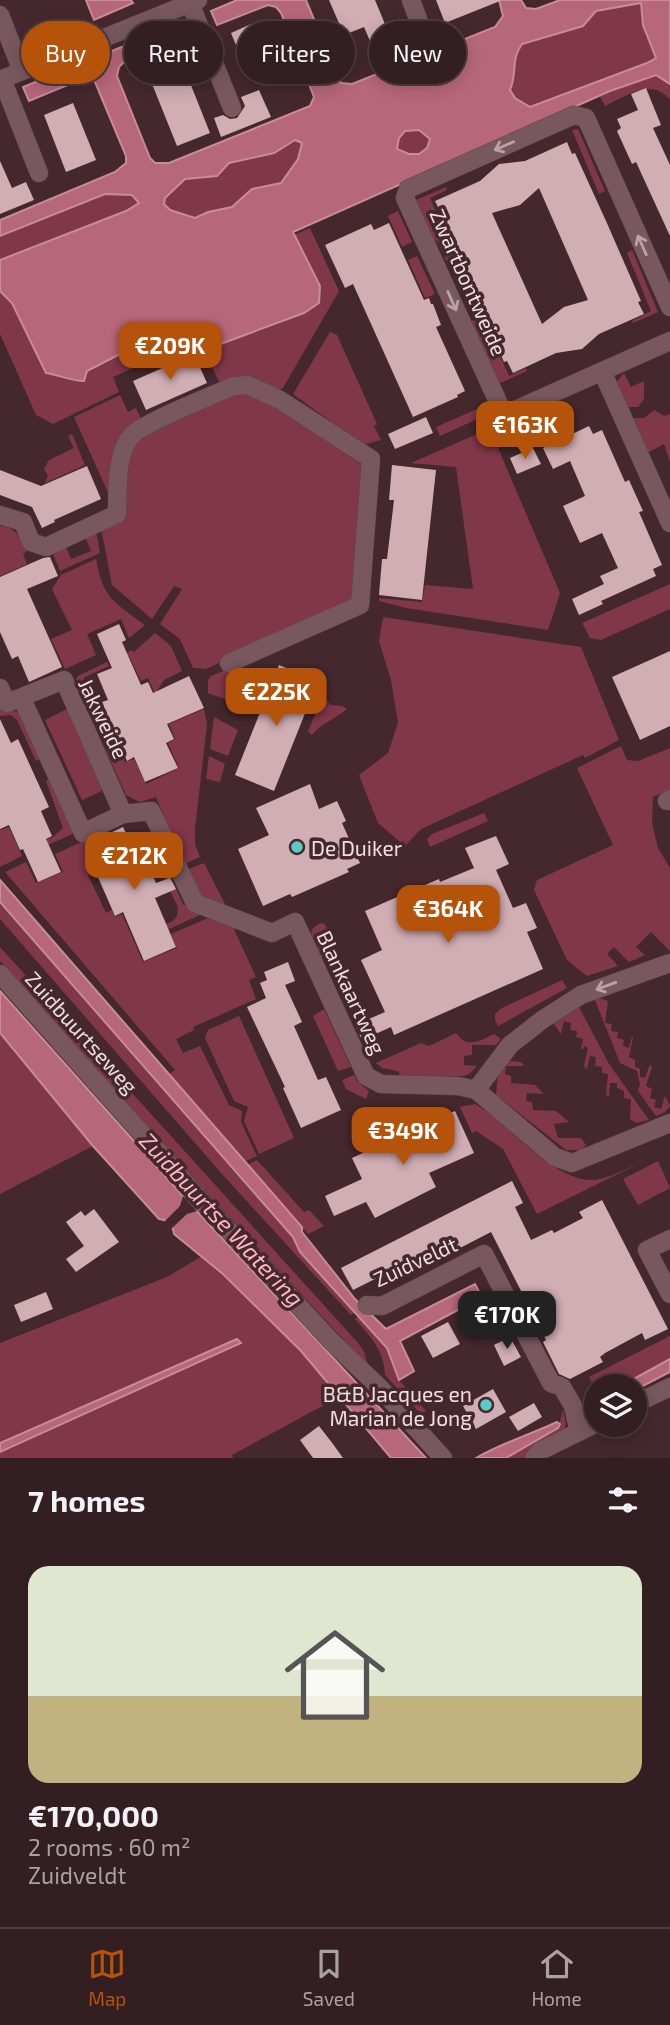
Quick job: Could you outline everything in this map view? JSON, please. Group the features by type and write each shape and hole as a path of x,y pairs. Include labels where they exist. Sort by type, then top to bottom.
{"street":[{"path":"411,0 419,21"},
{"path":"110,35 194,1 232,108"},
{"path":"0,15 21,68"},
{"path":"21,71 1,80 39,173"},
{"name":"Zwartbontweide","path":"602,371 504,415 405,198 408,189 574,115 586,118 670,307"},
{"path":"670,341 602,371 670,523"},
{"path":"0,515 23,522 31,542 46,547 117,514 120,470 132,435 150,424 234,386 248,385 280,400 371,458 360,605 229,663"},
{"name":"Jakweide","path":"22,699 64,680 123,814"},
{"path":"0,688 7,703 22,699 83,832 123,814"},
{"name":"Blankaartweg","path":"123,814 151,811 195,903 272,933 295,922 366,1076 381,1084 458,1086 476,1090"},
{"path":"670,962 581,995 542,1020 510,1045 476,1090 555,1157 572,1163 670,1123"},
{"name":"Zuidbuurtseweg","path":"0,974 198,1197 443,1458"},
{"path":"670,1239 648,1250 670,1294"},
{"name":"Zuidveldt","path":"367,1305 382,1306 484,1254 551,1383 562,1387 573,1406 579,1432"},
{"path":"647,1398 670,1387"},
{"path":"534,1458 540,1451 584,1430"}],"shaded area":[{"path":"86,0 131,0 133,3 94,20"},
{"path":"237,0 306,0 315,21 284,21 276,7 268,5 223,23 215,21 211,11"},
{"path":"499,0 521,0 526,8 536,9 560,0 670,0 670,84 656,75 610,91 293,232 320,286 319,303 304,313 207,349 199,339 167,354 156,345 129,359 120,354 87,371 84,381 46,373 12,303 0,291 0,260 126,211 139,203 132,195 105,194 0,236 0,220 115,172 126,163 126,156 96,84 110,84 110,52 124,46 124,63 119,67 117,76 150,158 155,163 169,163 310,106 314,97 309,84 355,84 369,77 369,84 466,84 466,39 495,27 503,16","holes":["641,3 643,25 656,58 647,63 530,107 515,98 510,90 516,56 522,44 583,26 596,11","419,130 430,139 427,148 419,154 409,154 397,149 399,138 405,131","295,140 302,143 298,159 281,183 252,189 232,207 195,218 170,210 164,204 165,198 185,179 217,176 229,163 274,153"]},
{"path":"641,2 643,25 656,58 530,107 515,98 510,90 516,56 522,44 583,26 596,11"},
{"path":"656,75 670,84 670,100 663,93 647,89 605,106 600,96"},
{"path":"30,84 70,84 29,101 23,87"},
{"path":"578,129 605,191 599,194 572,130"},
{"path":"419,130 430,139 427,148 419,154 409,154 397,149 399,138 405,131"},
{"path":"295,140 303,143 298,159 281,183 252,189 232,207 195,218 170,210 164,204 165,198 185,179 217,176 229,163 274,153"},
{"path":"446,187 447,190 430,198 457,260 448,264 437,240 432,242 414,201"},
{"path":"105,194 132,195 140,203 126,211 0,260 0,236"},
{"path":"398,211 412,242 402,247 388,216"},
{"path":"310,228 339,291 283,388 278,390 221,386 199,339 208,349 304,313 319,303 320,286 294,235"},
{"path":"632,250 658,312 633,323 632,321 651,311 627,253"},
{"path":"417,256 435,294 425,298 408,260"},
{"path":"0,291 12,303 46,373 76,372 120,354 130,359 156,345 167,354 113,377 119,392 53,424 36,415 0,334"},
{"path":"482,316 509,376 526,368 527,371 496,385 468,323"},
{"path":"330,332 337,335 377,424 374,426 381,440 363,445 293,394"},
{"path":"624,373 631,387 644,381 644,399 638,407 625,407 615,384"},
{"path":"246,389 305,424 362,465 355,597 346,604 206,669 193,668 180,639 160,624 182,589 174,586 152,619 112,585 101,528 125,517 128,463 134,447 142,438 169,421"},
{"path":"120,395 128,412 136,408 142,421 110,497 74,417"},
{"path":"484,406 484,416 440,436 436,427"},
{"path":"654,410 664,416 670,414 670,462 664,444 647,453 631,418 644,418"},
{"path":"493,427 501,445 498,448 560,593 548,630 406,608 379,601 379,598 422,602 425,585 473,589 456,467 411,463"},
{"path":"72,434 85,465 45,483 48,476 44,469 49,460 74,448 68,436"},
{"path":"0,526 10,528 20,538 27,551 23,554 27,564 0,576"},
{"path":"96,531 100,553 60,571 52,551 65,544 71,559 91,551 85,536"},
{"path":"96,559 102,583 111,598 145,625 129,638 121,619 87,634 96,655 65,669 51,639 72,630 52,589 61,575"},
{"path":"670,584 670,609 601,640 590,638 582,623"},
{"path":"383,617 581,647 619,740 585,758 583,755 421,829 405,846 378,823 359,775 388,753 398,723 391,680 379,641"},
{"path":"155,633 171,646 182,671 164,680 155,694 148,678 141,681 129,656 116,662 131,650 134,652"},
{"path":"246,661 230,701 208,693 208,680 211,676"},
{"path":"107,662 109,666 85,677 83,681 100,715 95,717 97,722 94,723 76,680 78,676"},
{"path":"323,697 331,705 347,709 312,735 308,731"},
{"path":"67,709 104,790 82,800 45,720"},
{"path":"204,709 207,724 195,829 195,844 200,857 184,864 156,797 140,802 126,795 103,744 115,739 125,762 134,759 146,784 179,768 168,743 175,739 169,724"},
{"path":"0,710 13,710 25,720 42,758 36,761 17,720 11,715 0,716"},
{"path":"214,717 238,730 228,756 210,749"},
{"path":"621,746 627,760 638,761 670,748 670,790 653,797 652,823 658,848 670,868 670,951 651,932 636,947 645,955 629,962 614,947 607,954 618,966 587,976 567,960 534,890 537,880 613,845 577,768"},
{"path":"209,756 225,764 220,782 206,779"},
{"path":"51,778 74,829 72,834 26,855 24,850 53,837 63,828 46,781"},
{"path":"484,813 488,821 430,847 427,839 432,834"},
{"path":"9,827 22,856 0,867 0,828"},
{"path":"88,839 100,864 93,868 95,872 88,875 106,913 112,910 115,917 122,914 143,962 177,948 171,934 208,918 233,927 256,977 249,980 256,999 193,1027 194,1030 176,1039 183,1053 200,1046 229,1105 242,1111 241,1122 257,1156 246,1161 169,1074 175,1070 5,872 26,862 36,883 63,872 55,854"},
{"path":"204,863 226,906 199,895 186,870"},
{"path":"170,876 183,904 200,915 158,934 134,938 173,921 177,916 178,907 163,877"},
{"path":"0,880 302,1227 302,1232 355,1299 386,1329 475,1284 482,1297 400,1341 414,1371 399,1380 387,1348 300,1252 293,1237 0,902"},
{"path":"0,902 293,1237 300,1252 354,1313 351,1315 222,1174 0,919"},
{"path":"320,923 325,924 337,952 319,959 310,941 312,929"},
{"path":"0,947 359,1344 368,1366 135,1115 0,961"},
{"path":"562,980 567,988 498,1026 495,1014 502,1008"},
{"path":"0,991 183,1196 426,1458 391,1458 301,1351 223,1274 174,1234 170,1224 159,1219 93,1146 0,1033"},
{"path":"599,998 608,1001 605,1023 612,1024 611,1031 618,1032 617,1038 624,1040 623,1046 629,1048 632,1036 629,1057 635,1060 635,1067 640,1069 640,1077 645,1078 650,1064 652,1067 646,1086 652,1089 650,1098 656,1100 654,1107 661,1109 665,1096 670,1106 665,1112 656,1116 638,1091 640,1084 637,1071 620,1063 595,1000"},
{"path":"579,1007 609,1064 649,1120 636,1123 630,1119 631,1099 624,1098 624,1091 617,1088 617,1083 610,1083 609,1097 606,1095 608,1074 602,1073 602,1067 595,1066 596,1057 590,1056 587,1069 584,1066 588,1048 584,1046 581,1049 583,1039 576,1037 577,1031 570,1030 571,1023 564,1021 561,1034 554,1024"},
{"path":"324,1009 351,1067 338,1071 313,1016"},
{"path":"239,1016 294,1138 259,1154 244,1121 248,1107 234,1101 205,1038 208,1030"},
{"path":"456,1033 469,1042 494,1034 501,1039 496,1045 472,1045 472,1055 464,1056 464,1065 477,1066 464,1076 400,1076 398,1071 382,1068 376,1063 421,1043 429,1046"},
{"path":"0,1034 93,1146 0,1194"},
{"path":"509,1061 521,1062 524,1066 506,1066 505,1074 511,1076 511,1083 535,1085 544,1094 527,1093 526,1101 532,1102 533,1110 556,1111 569,1122 554,1124 558,1138 581,1138 586,1145 582,1150 566,1150 496,1095 498,1074"},
{"path":"354,1075 369,1091 366,1099 346,1089 342,1080"},
{"path":"475,1104 535,1153 568,1174 584,1179 601,1179 646,1160 537,1214 503,1149 476,1131 472,1133 460,1107"},
{"path":"257,1160 304,1212 309,1210 324,1226 308,1234 247,1165"},
{"path":"658,1161 670,1188 638,1205 623,1179"},
{"path":"202,1256 275,1323 309,1359 339,1397 232,1455 233,1458 0,1458 0,1343 167,1277"},
{"path":"358,1317 388,1348 399,1380 426,1411 421,1414 385,1375 379,1351 355,1319"},
{"path":"670,1336 670,1359 643,1374 595,1374"},
{"path":"237,1339 241,1343 0,1452 0,1443"},
{"path":"670,1359 670,1372 647,1384 647,1374 643,1374"},
{"path":"563,1410 566,1423 564,1432 533,1449 524,1458 506,1458 558,1428"},
{"path":"557,1422 560,1424 558,1428 506,1458 476,1458 496,1448"}],"pier":[{"path":"183,1196 197,1211 187,1214 171,1229 164,1222 180,1206"}],"building":[{"path":"329,0 375,0 384,21 369,21 369,39 364,27 355,31 355,21 338,21"},
{"path":"436,0 500,0 450,21 444,21"},
{"path":"237,30 237,48 231,33"},
{"path":"152,84 191,84 210,133 177,146"},
{"path":"646,88 661,125 653,128 670,165 670,236 636,162 632,164 617,131 621,128 617,119 638,110 631,94"},
{"path":"259,90 271,117 221,137 214,118 223,115 230,119 237,118 245,106 241,97"},
{"path":"73,103 96,160 66,172 44,115"},
{"path":"567,142 572,154 575,153 606,221 641,301 638,302 644,314 599,334 582,349 556,353 513,373 507,361 504,362 438,214 441,213 435,201 480,181 499,164 525,161","holes":["539,188 588,300 564,307 542,324 492,213 520,205"]},
{"path":"0,161 12,188 26,182 34,200 0,214"},
{"path":"389,223 424,300 429,298 433,304 441,325 436,327 465,391 457,395 458,397 413,417 353,284 345,288 325,245 371,224 374,230"},
{"path":"194,354 207,383 146,410 133,381"},
{"path":"426,417 433,433 395,449 388,434"},
{"path":"589,426 593,434 602,430 625,482 629,480 643,511 639,512 662,565 653,569 656,576 601,601 603,604 579,615 572,599 604,584 600,576 618,568 602,533 580,543 563,506 585,496 570,461 553,469 543,448"},
{"path":"533,448 541,464 517,474 510,458"},
{"path":"392,465 436,470 422,600 379,595 382,559 387,559 394,500 389,500"},
{"path":"87,466 101,499 42,528 32,507 0,495 0,470 41,486"},
{"path":"50,557 58,576 27,589 62,667 29,682 18,656 12,659 0,632 0,577"},
{"path":"119,624 126,640 122,642 141,685 148,682 153,693 189,676 204,708 167,724 174,739 166,743 178,768 145,782 134,757 127,761 102,702 108,700 97,674 112,668 97,634"},
{"path":"670,651 670,726 640,740 612,677"},
{"path":"279,665 318,681 274,791 235,775"},
{"path":"0,719 11,743 18,739 49,807 41,811 52,836 46,839 61,872 38,882 9,825 0,829"},
{"name":"De Duiker","path":"310,784 319,809 337,801 346,821 342,823 360,863 347,869 349,872 292,897 290,894 263,906 238,849 269,835 256,808"},
{"path":"123,827 134,850 140,848 156,883 170,878 176,889 155,898 176,947 144,961 123,912 115,916 94,868 101,865 91,842"},
{"path":"496,836 509,864 496,870 513,908 526,903 537,928 527,932 543,969 394,1035 391,1027 362,1040 355,1025 385,1012 361,960 382,950 365,911 439,879 440,882 474,868 465,848"},
{"path":"288,962 295,981 285,985 302,1022 294,1026 318,1080 326,1077 341,1110 301,1128 247,1007 266,998 260,983 267,980 264,972"},
{"path":"455,1111 474,1153 429,1173 436,1187 375,1218 366,1202 334,1216 325,1196 362,1179 352,1158"},
{"path":"512,1181 523,1203 515,1207 531,1240 552,1230 554,1233 583,1218 579,1212 602,1200 668,1329 645,1340 642,1333 605,1353 600,1357 603,1362 570,1379 559,1374 543,1342 546,1340 491,1232 400,1279 395,1269 353,1290 341,1268"},
{"path":"94,1209 119,1242 76,1272 66,1259 84,1246 66,1222 81,1211 85,1216"},
{"path":"46,1292 53,1309 21,1322 14,1305"},
{"path":"448,1322 460,1344 433,1358 421,1336"},
{"path":"510,1337 521,1357 504,1366 494,1345"},
{"path":"493,1389 506,1412 476,1429 463,1406"},
{"path":"534,1403 542,1417 518,1431 509,1417"},
{"path":"319,1426 343,1458 313,1458 300,1440"}],"place":[{"name":"De Duiker","path":"297,847"},
{"name":"B&B Jacques en Marian de Jong","path":"486,1405"}],"water label":[{"name":"Zuidbuurtse Watering","path":"222,1219"}]}
